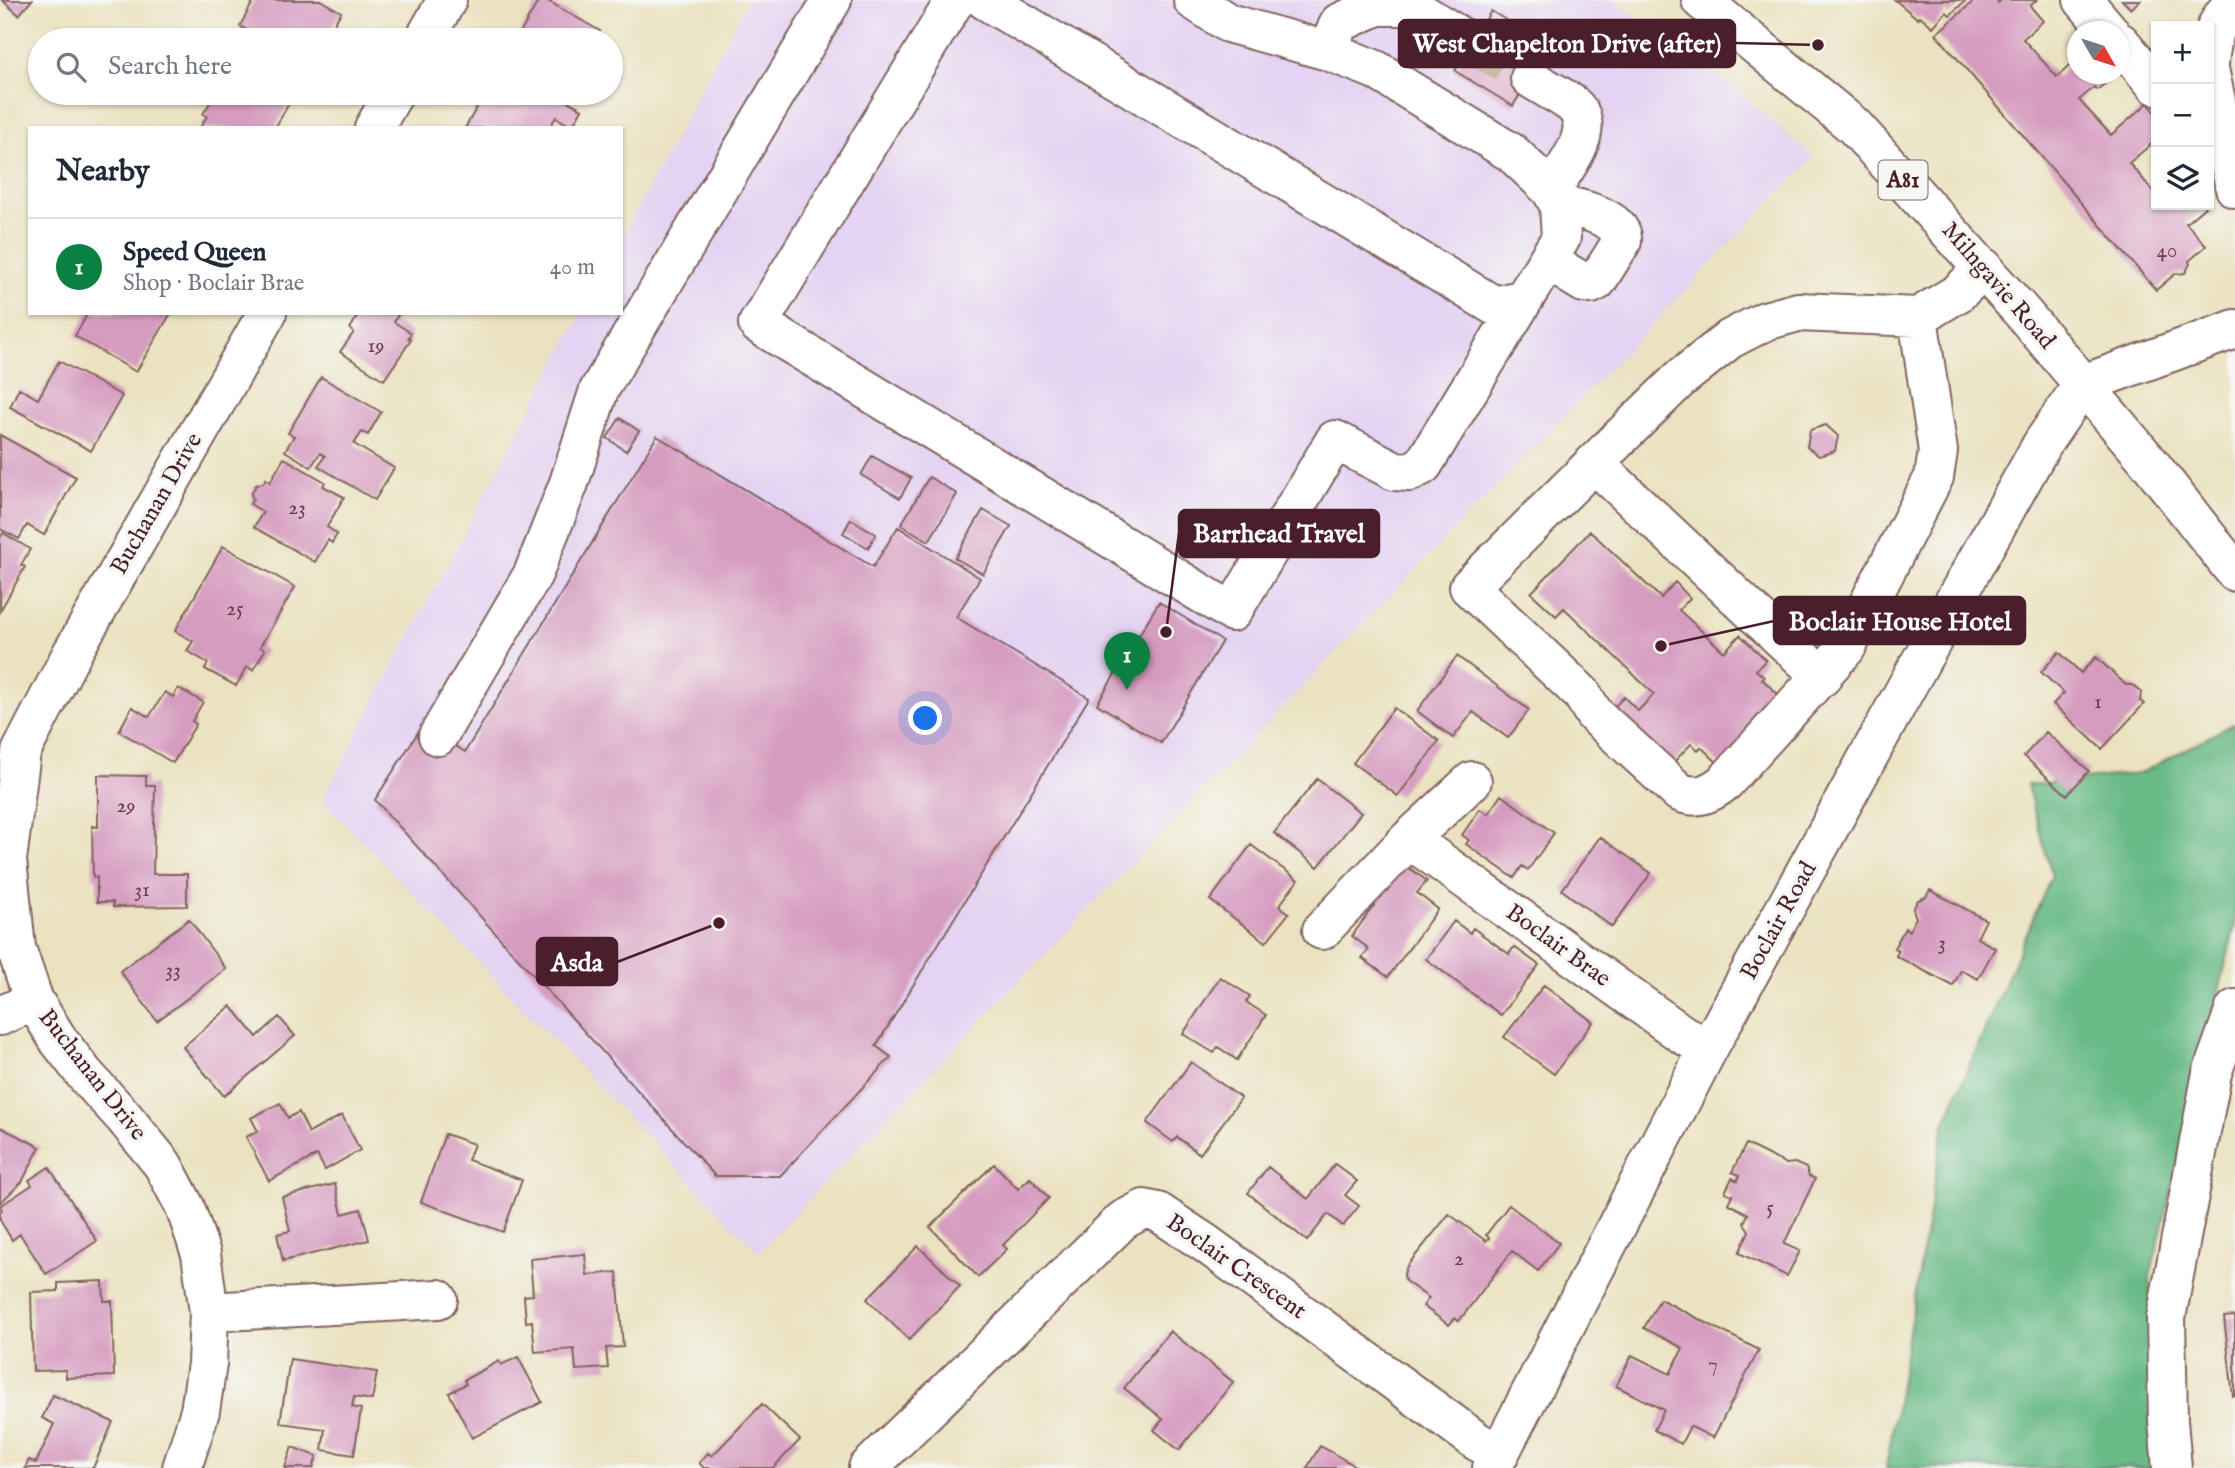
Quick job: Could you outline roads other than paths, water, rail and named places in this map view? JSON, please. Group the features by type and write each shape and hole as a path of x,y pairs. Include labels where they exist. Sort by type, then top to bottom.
{"street":[{"path":"431,28 447,0"},
{"path":"438,736 533,574 569,483 599,390 832,0"},
{"path":"957,0 758,324 1232,612 1335,440 1395,471 1410,472 1423,465 1561,238 1555,198 1580,144 1583,121 1574,106 1530,78"},
{"path":"985,0 1495,306 1524,299"},
{"path":"1194,0 1228,23 1328,51 1376,70 1512,153 1555,198 1585,208 1623,233 1622,240 1597,281 1591,284 1584,283 1548,261"},
{"name":"Milngavie Road","path":"1700,0 1854,126 1984,268 2149,462 2235,572"},
{"path":"2083,0 2101,21"},
{"path":"2214,31 2220,17 2235,1"},
{"path":"1328,51 1339,23 1377,6 1410,6 1472,44"},
{"path":"2130,55 2155,84"},
{"path":"2211,84 2225,169"},
{"path":"374,126 387,105"},
{"path":"1917,317 1938,452 1934,477 1846,648 1725,782 1703,796 1689,797 1679,792 1594,714 1582,694 1469,587 1681,379 1730,339 1765,321 1798,312 1917,317 1958,293 1984,268"},
{"name":"Buchanan Drive","path":"182,1468 200,1411 207,1364 209,1312 201,1254 185,1207 163,1165 59,1041 17,1008 16,948 7,860 21,752 71,655 266,315"},
{"path":"2083,384 2235,329"},
{"name":"Boclair Road","path":"1496,1461 1708,1049 1906,686 2042,444 2083,384"},
{"path":"1594,463 1822,677"},
{"path":"1322,930 1409,839 1472,781"},
{"name":"Boclair Brae","path":"1409,839 1671,1027 1708,1049"},
{"path":"2172,1468 2166,1318 2212,1073 2235,1009"},
{"name":"Boclair Crescent","path":"867,1468 1123,1220 1144,1209 1158,1212 1205,1243 1467,1434 1496,1461"},
{"path":"209,1312 438,1299"}],"tunnel":[{"path":"1472,44 1530,78"}],"place":[{"name":"West Chapelton Drive (after)","path":"1818,45"},
{"name":"Barrhead Travel","path":"1166,632"},
{"name":"Boclair House Hotel","path":"1661,646"},
{"name":"Speed Queen","path":"1127,690"},
{"name":"Asda","path":"719,923"}]}
